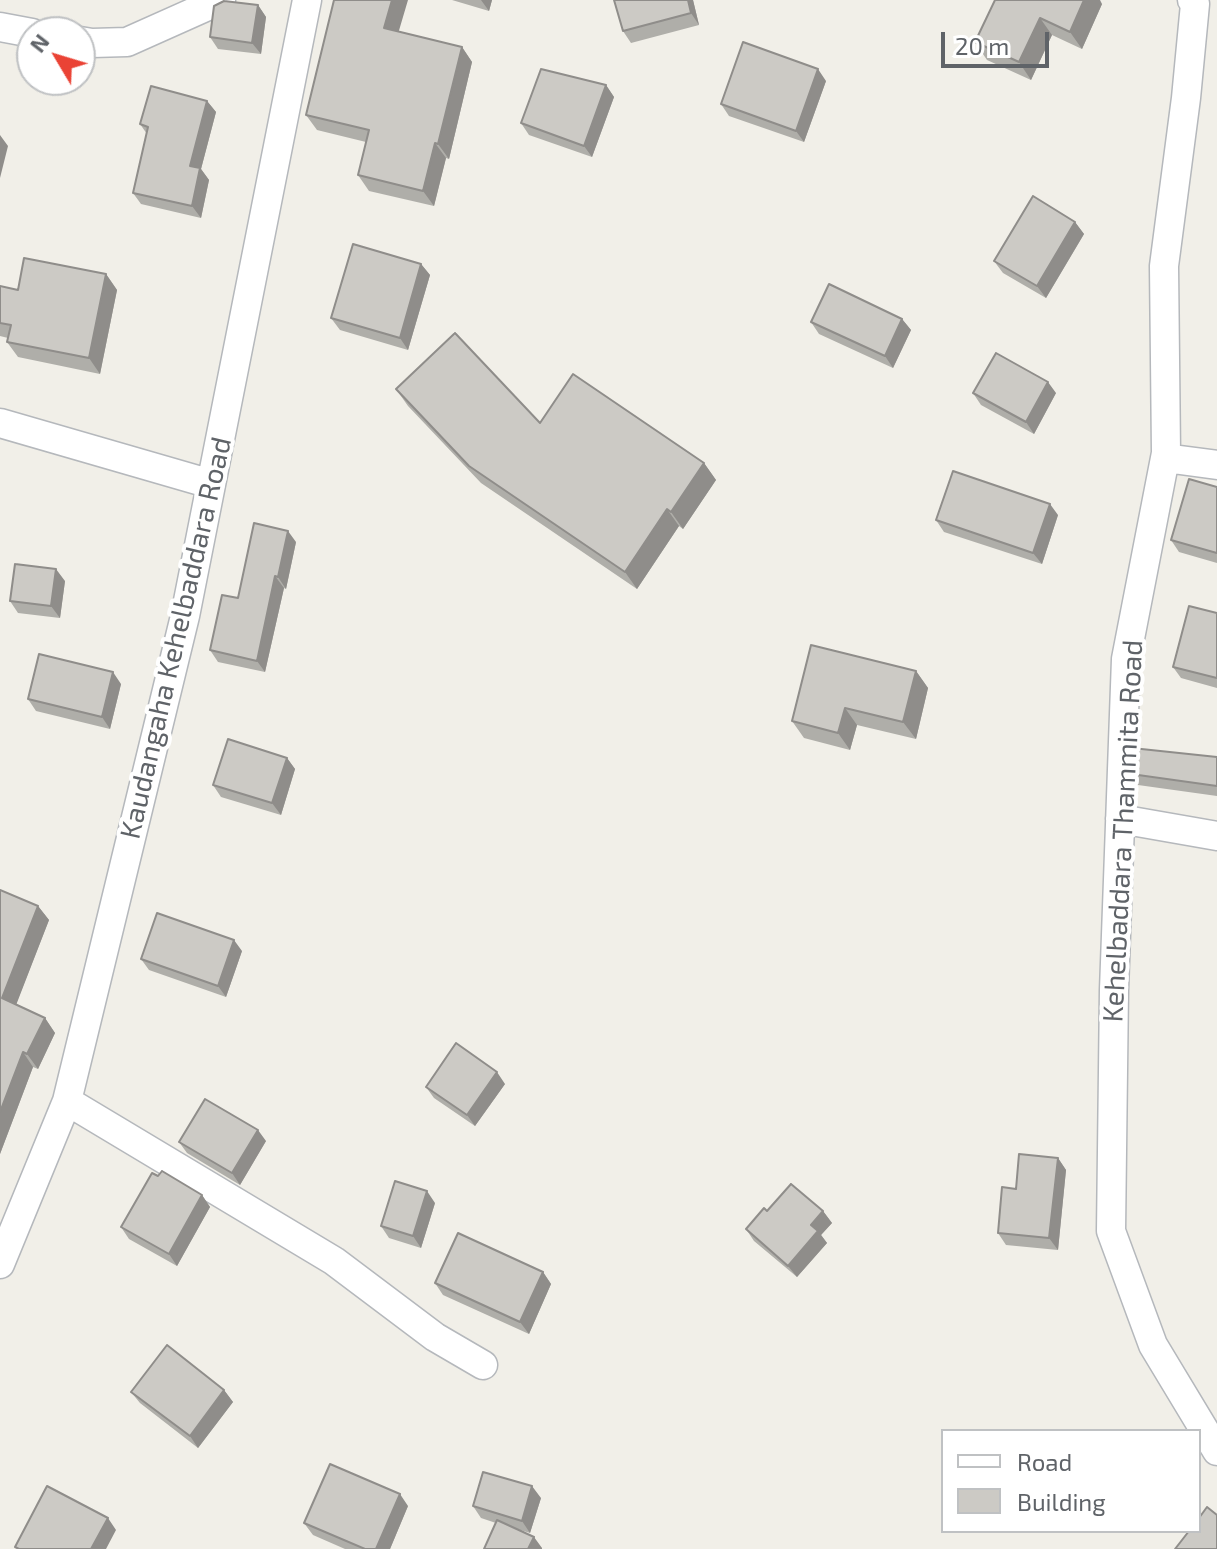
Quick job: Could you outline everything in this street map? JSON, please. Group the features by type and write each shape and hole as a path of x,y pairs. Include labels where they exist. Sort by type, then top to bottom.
{"street":[{"path":"96,43 127,42 221,0"},
{"name":"Kaudangaha Kehelbaddara Road","path":"0,1264 67,1101 185,616 307,0"},
{"name":"Kehelbaddara Thammita Road","path":"1192,0 1195,4 1186,98 1164,266 1165,458 1126,659 1114,990 1111,1231 1153,1345 1217,1451"},
{"path":"0,423 211,484"},
{"path":"1165,458 1217,465"},
{"path":"1120,819 1217,836"},
{"path":"67,1101 334,1261 435,1337 483,1365"}],"building":[{"path":"334,0 392,0 384,28 462,47 423,191 358,175 369,130 306,115"},
{"path":"614,0 688,0 691,13 623,31"},
{"path":"995,0 1084,0 1070,32 1040,18 1019,62 975,42"},
{"path":"224,1 258,5 252,43 210,37 214,6"},
{"path":"743,42 818,69 796,131 721,104"},
{"path":"541,69 606,85 584,146 521,123"},
{"path":"151,86 207,101 190,166 200,168 192,206 133,193 148,127 140,124"},
{"path":"1033,196 1075,222 1037,286 994,261"},
{"path":"353,244 421,264 400,338 331,318"},
{"path":"24,258 106,274 89,358 7,342 11,325 0,323 0,286 18,290"},
{"path":"829,284 902,319 885,356 811,322"},
{"path":"455,333 540,423 573,374 704,463 671,512 667,509 625,572 469,466 396,389"},
{"path":"996,353 1048,382 1026,422 973,393"},
{"path":"953,471 1050,504 1033,553 936,520"},
{"path":"1189,479 1217,487 1217,553 1171,540"},
{"path":"254,523 288,531 257,661 210,650 222,595 238,598"},
{"path":"15,564 56,569 51,606 10,601"},
{"path":"1189,606 1217,613 1217,678 1173,667"},
{"path":"811,645 916,671 903,722 845,708 838,733 792,721"},
{"path":"39,654 113,672 102,717 28,699"},
{"path":"228,739 287,758 272,803 213,785"},
{"path":"1132,748 1217,757 1217,786 1131,774"},
{"path":"0,890 38,906 2,998 45,1018 27,1054 23,1052 0,1112"},
{"path":"157,913 234,940 218,986 141,959"},
{"path":"456,1043 497,1072 467,1115 426,1087"},
{"path":"205,1099 258,1130 232,1173 179,1142"},
{"path":"1019,1154 1058,1158 1049,1238 998,1233 1002,1187 1016,1189"},
{"path":"162,1171 202,1195 169,1254 121,1227 152,1173 158,1176"},
{"path":"395,1181 427,1191 413,1236 381,1226"},
{"path":"791,1184 823,1211 811,1225 818,1231 788,1266 746,1229"},
{"path":"458,1233 543,1272 520,1322 435,1283"},
{"path":"167,1345 224,1390 190,1436 131,1392"},
{"path":"330,1464 400,1494 376,1549 365,1549 304,1523"},
{"path":"483,1472 532,1486 522,1521 473,1506"},
{"path":"47,1486 108,1518 91,1549 15,1547"},
{"path":"1207,1507 1217,1515 1217,1549 1175,1549 1187,1533 1201,1533 1201,1515"},
{"path":"497,1520 534,1537 528,1549 484,1549"}]}
